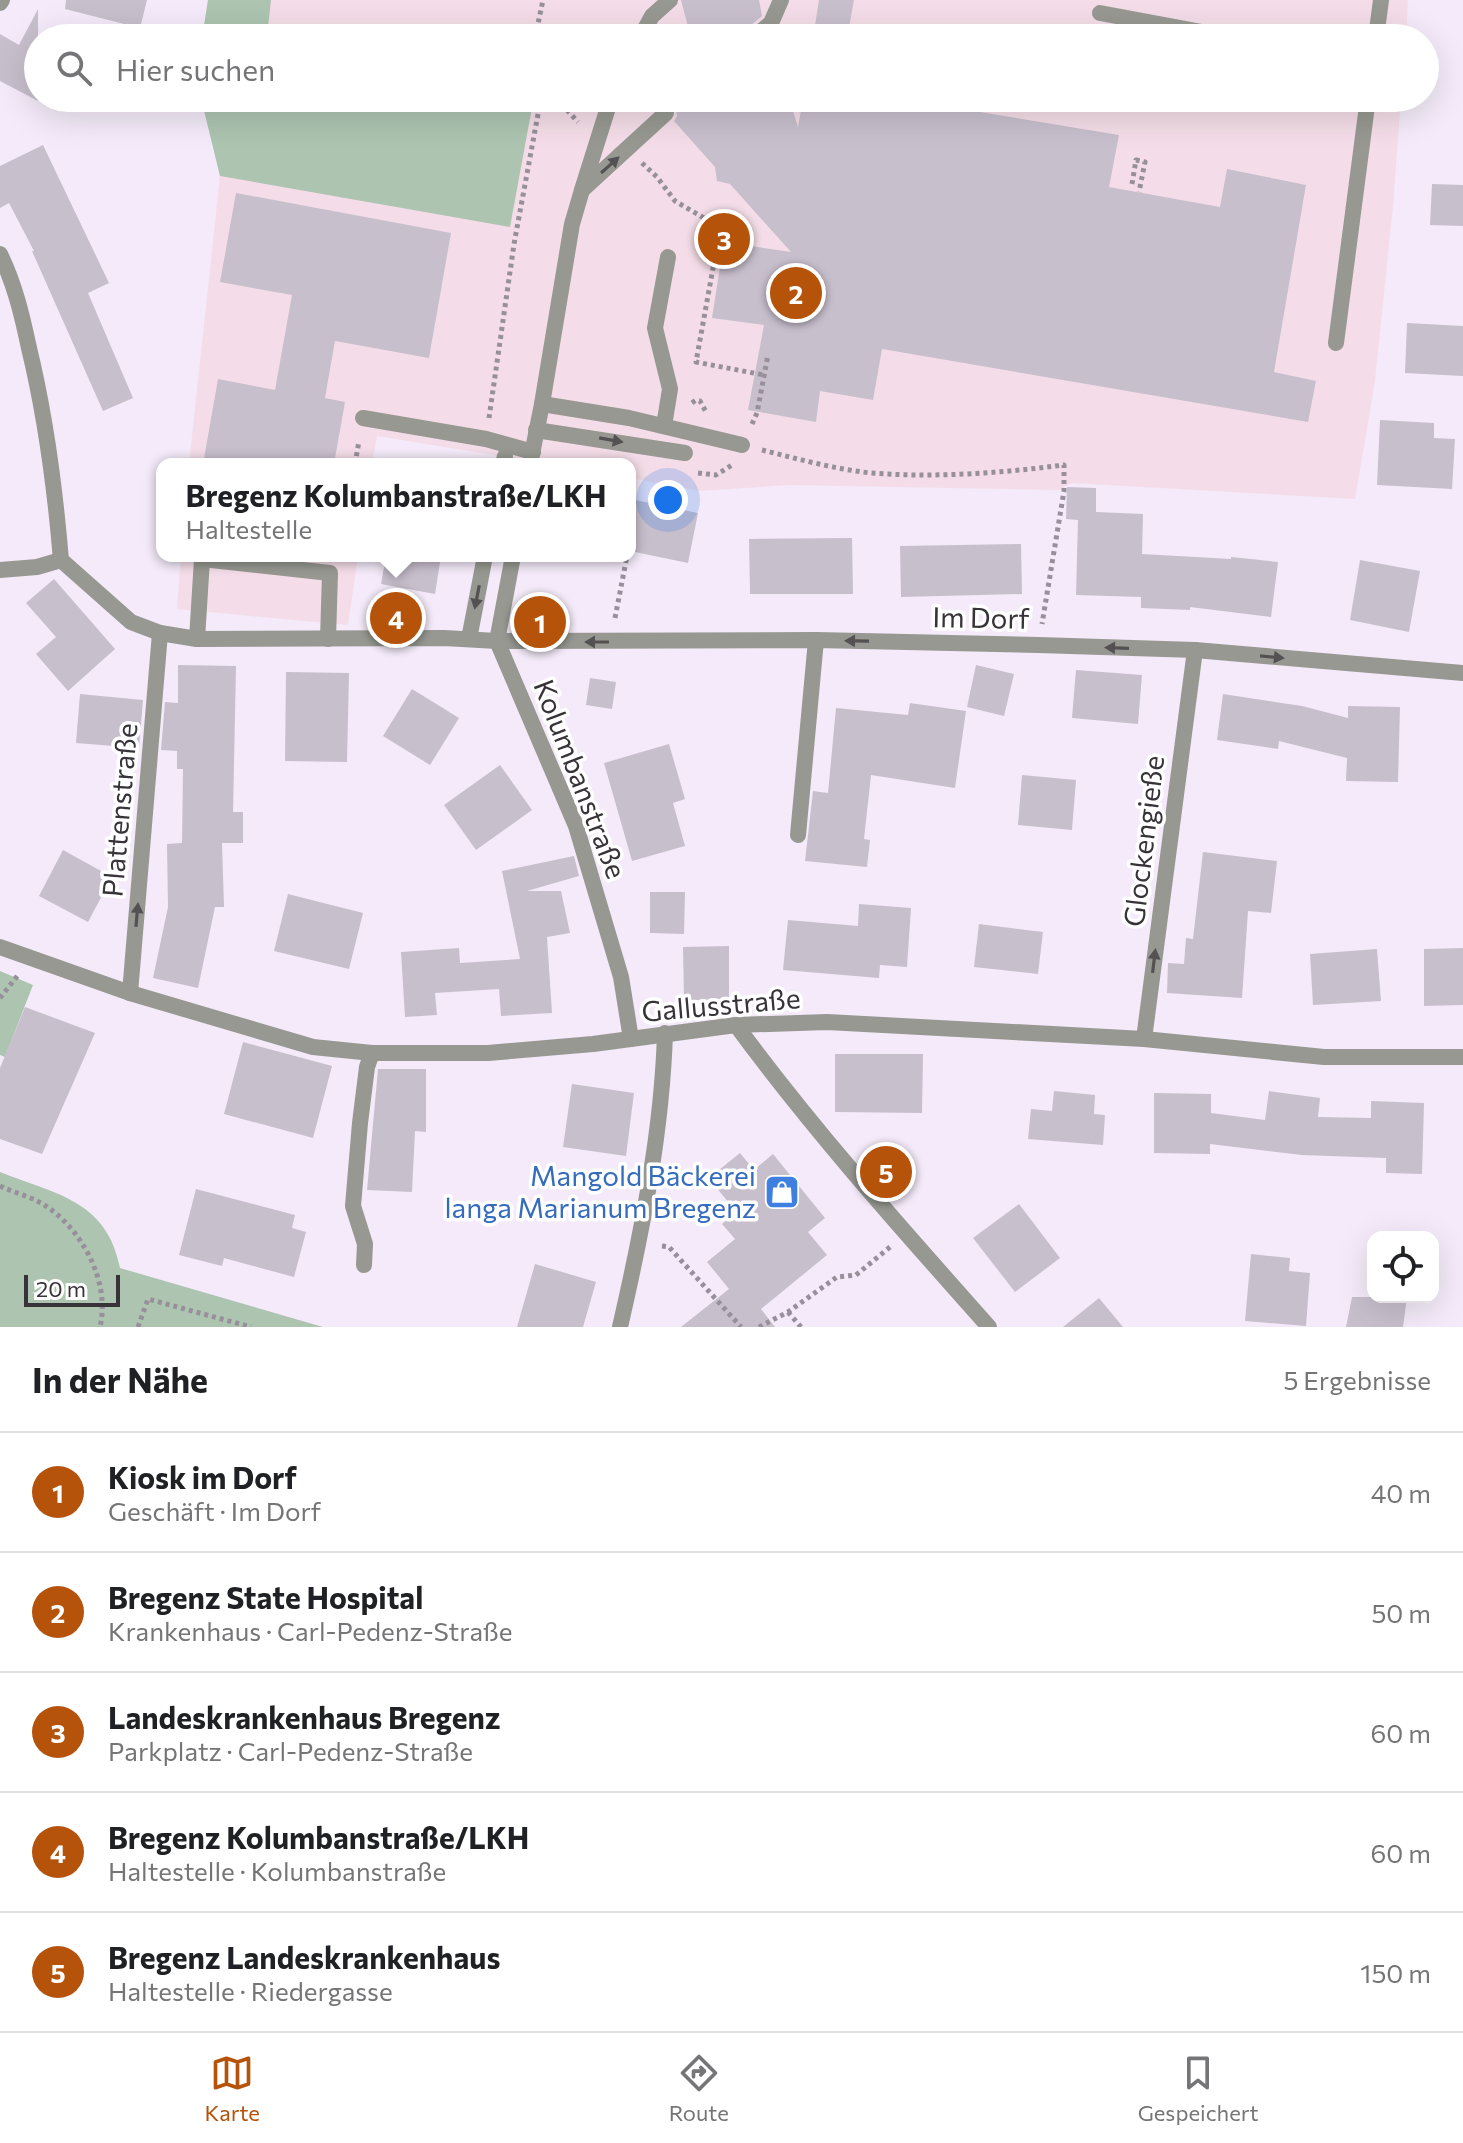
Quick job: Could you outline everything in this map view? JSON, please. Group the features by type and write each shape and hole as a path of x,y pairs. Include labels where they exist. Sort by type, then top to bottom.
{"street":[{"path":"648,24 670,0"},
{"path":"770,24 781,0"},
{"path":"1378,24 1381,0"},
{"path":"1100,13 1159,24"},
{"path":"363,418 486,439 531,458 572,224 607,112"},
{"path":"1336,343 1366,112"},
{"path":"582,190 666,113"},
{"path":"0,254 15,284 40,391 55,482 61,560 131,622 160,633 197,639 497,641 512,562"},
{"path":"664,426 670,389 655,328 668,257"},
{"path":"542,404 664,426 742,445"},
{"path":"536,430 685,453"},
{"path":"0,570 37,567 61,560"},
{"path":"197,639 202,562"},
{"path":"229,562 330,573 328,639"},
{"path":"469,639 484,562"},
{"name":"Plattenstraße","path":"130,993 160,633"},
{"path":"798,835 816,640"},
{"name":"Im Dorf","path":"497,641 816,640 1195,650 1463,673"},
{"name":"Kolumbanstraße","path":"497,641 576,826 621,977 631,1039"},
{"name":"Glockengieße","path":"1144,1039 1195,650"},
{"name":"Gallusstraße","path":"0,947 130,993 313,1047 372,1053 488,1053 736,1025 827,1022 1144,1039 1324,1057 1463,1057"},
{"path":"736,1025 770,1071 906,1234 989,1327"},
{"path":"620,1327 639,1243 664,1084 665,1033"},
{"path":"364,1265 365,1244 353,1206 360,1123 367,1067 372,1053"}],"path":[{"path":"538,24 543,0"},
{"path":"486,439 514,244 538,112"},
{"path":"1132,184 1136,160 1145,162 1139,192"},
{"path":"768,355 757,413 742,445 826,467 872,473 924,475 1064,465 1064,491 1039,645"},
{"path":"614,641 614,620 626,562"},
{"path":"0,1186 41,1204 66,1224 77,1239 101,1284 100,1327"},
{"path":"759,1327 788,1312 837,1277 856,1275 906,1234"},
{"path":"639,1243 669,1247 741,1327"},
{"path":"138,1327 148,1299 251,1327"},
{"path":"788,1312 801,1327"}],"shaded area":[{"path":"208,0 1408,0 1407,24 204,24"},
{"path":"204,112 1400,112 1375,381 1355,499 1072,483 1059,490 788,485 700,491 636,479 636,458 512,458 377,436 373,458 190,458 220,176"},
{"path":"181,562 357,562 348,625 177,609"}],"green space":[{"path":"208,0 271,0 268,24 204,24"},
{"path":"204,112 531,112 510,227 220,176"},
{"path":"0,971 33,985 5,1057 0,1055"},
{"path":"0,1172 59,1194 91,1214 104,1227 120,1268 323,1327 0,1327"}],"building":[{"path":"66,0 147,0 141,24 124,24 65,9"},
{"path":"681,0 759,0 762,16 752,24 687,24"},
{"path":"819,0 854,0 850,24 815,24"},
{"path":"38,9 38,24 30,24"},
{"path":"0,34 19,45 24,36 24,94 0,81"},
{"path":"676,112 793,112 798,127 801,112 980,112 1119,135 1109,187 1220,207 1227,169 1306,185 1274,372 1316,381 1308,422 882,349 873,400 820,391 816,422 748,410 764,325 712,318 724,242 791,252 730,184 717,181 715,167 674,121"},
{"path":"43,145 109,283 88,293 133,398 103,411 34,251 9,203 0,208 0,166"},
{"path":"1432,184 1463,185 1463,226 1430,225"},
{"path":"236,193 451,233 429,358 335,341 325,398 345,402 335,458 204,458 218,379 275,390 292,295 220,282"},
{"path":"1407,323 1463,326 1463,376 1405,373"},
{"path":"1380,420 1434,423 1434,438 1455,439 1452,489 1377,485"},
{"path":"1067,487 1096,488 1096,512 1143,514 1142,554 1278,562 1271,617 1190,607 1190,610 1141,608 1141,597 1076,595 1078,520 1066,519"},
{"path":"636,500 698,513 688,563 636,552"},
{"path":"852,538 853,594 750,594 749,539"},
{"path":"1021,544 1022,594 901,597 900,546"},
{"path":"1360,560 1420,571 1409,632 1350,620"},
{"path":"385,562 440,562 435,594 381,584"},
{"path":"54,579 115,649 68,691 36,654 56,637 26,603"},
{"path":"178,665 236,666 233,812 243,812 243,843 222,843 224,907 215,907 198,988 153,978 168,907 167,844 182,843 183,769 177,769 177,751 161,750 165,702 178,703"},
{"path":"976,665 1014,674 1004,716 967,707"},
{"path":"1076,670 1142,675 1138,724 1072,718"},
{"path":"286,672 349,673 347,762 285,761"},
{"path":"590,678 616,682 612,709 586,705"},
{"path":"412,689 459,718 430,765 383,736"},
{"path":"80,694 143,700 139,748 76,743"},
{"path":"1223,694 1302,706 1348,718 1348,706 1400,707 1398,782 1346,781 1347,758 1279,741 1278,749 1217,740"},
{"path":"910,703 966,711 955,788 871,775 864,839 870,840 867,867 805,861 813,791 828,793 836,708 908,715"},
{"path":"669,744 685,799 673,803 685,846 632,861 604,763"},
{"path":"500,765 532,810 476,850 444,805"},
{"path":"1022,775 1076,780 1072,830 1018,825"},
{"path":"63,850 112,877 88,922 39,896"},
{"path":"1203,852 1277,861 1271,913 1248,911 1242,998 1167,993 1168,963 1184,964 1186,938 1193,939"},
{"path":"574,856 579,876 527,891 561,891 570,933 547,937 552,1013 501,1016 499,989 435,993 437,1015 405,1017 401,952 459,948 460,963 520,959 502,871"},
{"path":"650,892 685,892 684,934 650,933"},
{"path":"288,894 363,913 349,969 274,951"},
{"path":"859,904 911,908 907,967 880,965 879,978 783,970 788,920 858,926"},
{"path":"979,924 1043,932 1038,974 974,967"},
{"path":"729,946 729,1000 684,1000 683,947"},
{"path":"1463,948 1463,1005 1424,1006 1424,949"},
{"path":"1377,949 1381,1001 1313,1005 1310,954"},
{"path":"25,1007 95,1033 42,1154 0,1139 0,1068"},
{"path":"243,1042 332,1066 313,1138 224,1114"},
{"path":"835,1054 923,1054 922,1113 835,1112"},
{"path":"378,1069 426,1069 426,1132 415,1131 412,1192 367,1190"},
{"path":"572,1084 634,1093 626,1156 563,1147"},
{"path":"1054,1091 1095,1095 1094,1114 1105,1115 1103,1145 1028,1139 1031,1109 1052,1111"},
{"path":"1269,1091 1320,1098 1318,1117 1371,1118 1371,1101 1424,1103 1422,1174 1386,1173 1386,1158 1302,1155 1210,1144 1210,1154 1154,1153 1154,1093 1211,1094 1211,1113 1265,1120"},
{"path":"740,1153 754,1170 773,1154 825,1218 808,1232 827,1255 761,1309 775,1327 681,1327 729,1289 707,1262 735,1239 722,1224 736,1212 709,1178"},
{"path":"196,1189 295,1215 292,1228 306,1232 294,1277 224,1258 222,1266 179,1255"},
{"path":"1019,1204 1060,1258 1015,1292 973,1238"},
{"path":"1251,1254 1290,1258 1289,1271 1310,1273 1306,1326 1245,1321"},
{"path":"535,1264 596,1282 583,1327 517,1327"},
{"path":"1352,1297 1367,1297 1367,1303 1406,1303 1403,1327 1346,1327"},
{"path":"1099,1298 1123,1327 1063,1327"}],"place":[{"name":"Landeskrankenhaus Bregenz","path":"724,239"},
{"name":"Bregenz State Hospital","path":"796,293"},
{"name":"Bregenz Kolumbanstraße/LKH","path":"396,618"},
{"name":"Kiosk im Dorf","path":"540,622"},
{"name":"Bregenz Landeskrankenhaus","path":"886,1172"},
{"name":"Mangold Bäckerei langa Marianum Bregenz","path":"782,1192"}]}
